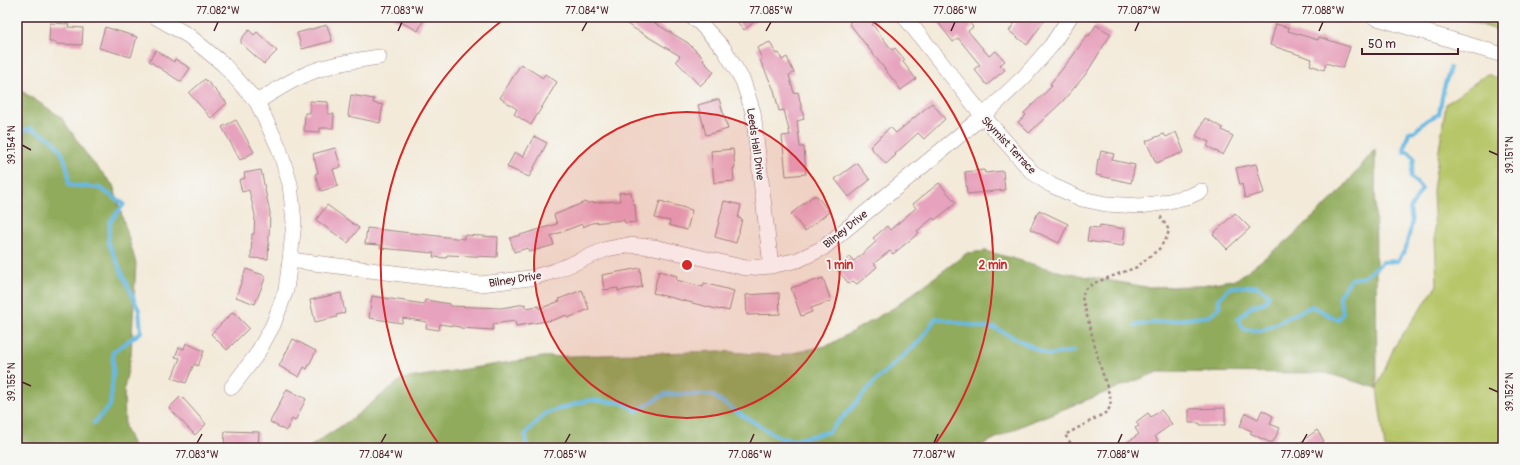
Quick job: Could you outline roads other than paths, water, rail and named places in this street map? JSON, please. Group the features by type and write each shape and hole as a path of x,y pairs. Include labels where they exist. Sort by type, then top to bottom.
{"street":[{"path":"156,17 195,41 223,64 257,102 279,148 290,184 294,222 286,290 273,325 257,354 232,387"},
{"name":"Leeds Hall Drive","path":"692,17 700,23 724,49 743,82 754,112 771,266"},
{"name":"Skymist Terrace","path":"905,17 983,116 1032,172 1051,185 1082,199 1106,204 1140,206 1190,196 1201,191"},
{"name":"Bilney Drive","path":"290,260 481,284 530,278 555,271 607,249 628,246 654,247 746,268 771,266 798,260 823,248 983,116 1025,76 1051,46 1070,17"},
{"path":"1374,17 1503,55"},
{"path":"257,102 300,77 321,68 358,60 378,58"}],"waterway":[{"path":"1135,325 1210,316 1219,307 1219,298 1231,287 1257,286 1269,295 1265,302 1252,306 1238,319 1244,329 1261,331 1312,306 1338,320 1343,312 1339,296 1351,279 1364,277 1383,262 1398,261 1406,248 1412,222 1410,209 1422,189 1411,177 1414,158 1409,152 1404,152 1405,144 1409,132 1415,131 1427,120 1439,114 1443,91 1450,68"},
{"path":"17,134 30,128 50,138 60,149 63,155 67,167 69,185 100,188 124,204 110,222 108,242 139,310 141,332 113,352 113,377 110,406 94,423"},
{"path":"526,448 526,433 546,413 589,400 623,403 637,411 665,394 712,395 780,438 795,440 828,432 850,410 876,380 920,341 936,318 980,327 995,328 1048,355 1074,351"}]}
